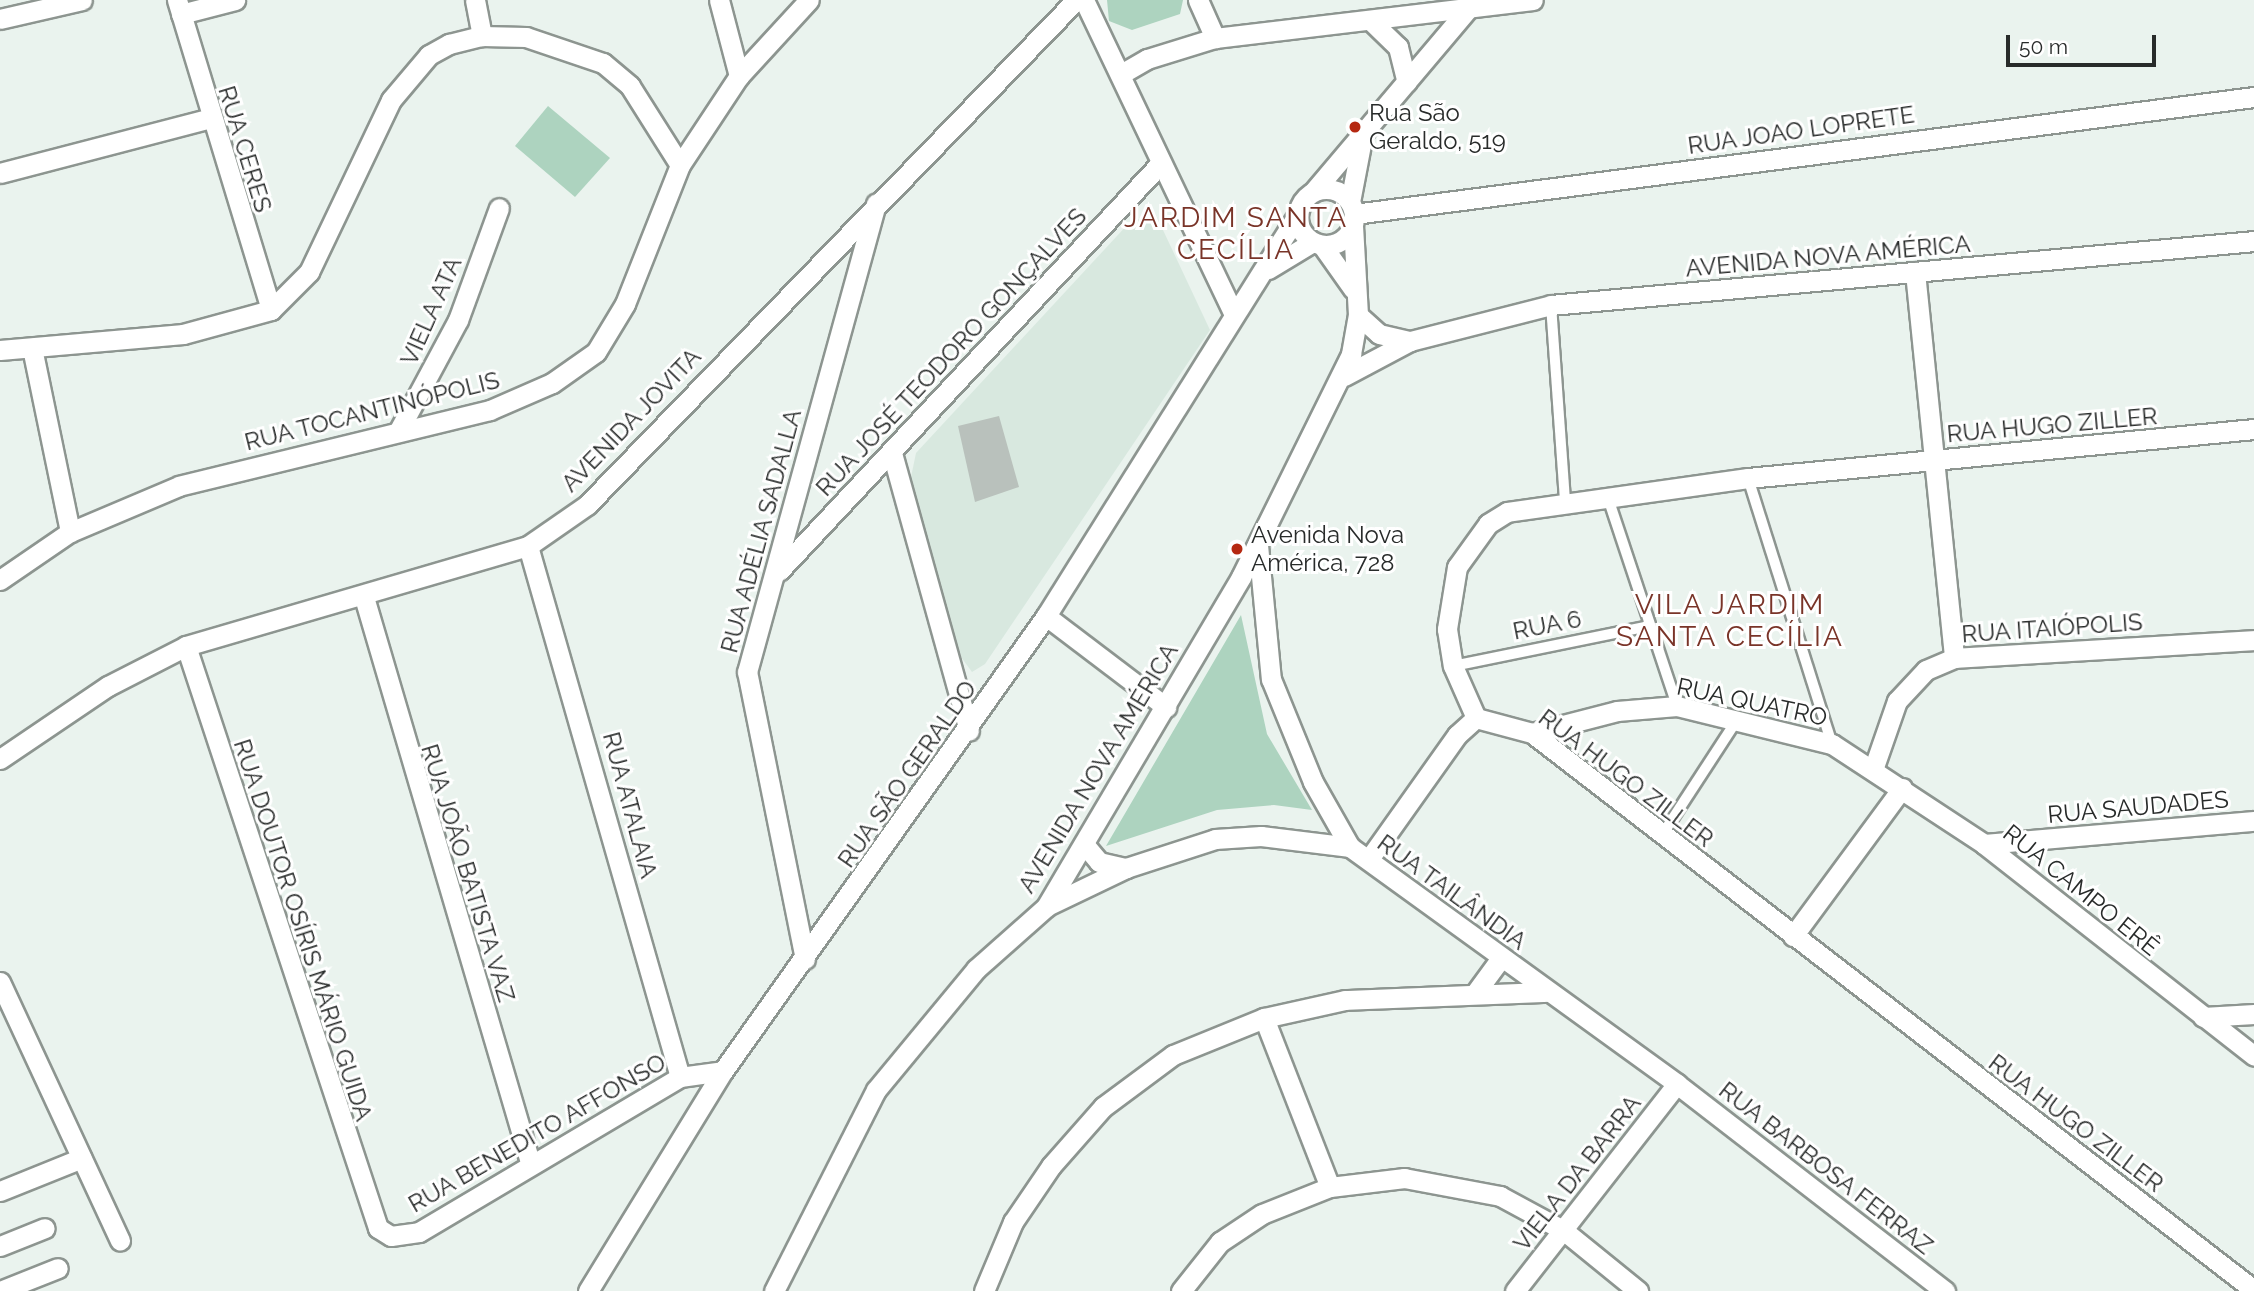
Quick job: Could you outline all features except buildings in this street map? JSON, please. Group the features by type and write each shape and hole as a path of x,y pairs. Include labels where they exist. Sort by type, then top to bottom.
{"street":[{"path":"0,19 82,0"},
{"path":"179,7 235,0"},
{"path":"475,0 482,36"},
{"path":"719,0 739,76"},
{"name":"RUA TOCANTINÓPOLIS","path":"0,580 70,532 179,486 523,398 596,352 625,304 680,165 739,76 809,0"},
{"name":"AVENIDA JOVITA","path":"0,758 127,675 186,646 364,597 528,546 617,476 876,202 1076,0"},
{"path":"1084,0 1234,314"},
{"path":"1198,0 1215,38"},
{"path":"1121,74 1147,59 1215,38 1370,20 1472,4 1533,0"},
{"path":"1355,293 1298,214 1314,191 1363,138 1472,4"},
{"name":"RUA CERES","path":"179,7 208,119 271,310"},
{"path":"1370,20 1398,47 1407,82"},
{"path":"0,350 195,332 271,310 309,272 391,100 413,71 449,44 482,36 549,41 603,63 630,86 680,165"},
{"name":"RUA JOAO LOPRETE","path":"1352,214 2254,97"},
{"path":"0,173 208,119"},
{"path":"1344,376 1358,315 1352,214 1363,138"},
{"name":"RUA JOSÉ TEODORO GONÇALVES","path":"775,574 892,453 1161,163"},
{"path":"1314,191 1331,189 1352,214"},
{"name":"RUA ADÉLIA SADALLA","path":"806,959 747,673 876,202"},
{"name":"VIELA ATA","path":"399,430 458,320 499,208"},
{"name":"RUA SÃO GERALDO","path":"588,1291 723,1071 969,730 1046,616 1298,214"},
{"path":"1318,243 1341,241 1352,214"},
{"name":"AVENIDA NOVA AMÉRICA","path":"774,1291 876,1090 976,969 1046,907 1241,577 1344,376 1410,341 1551,305 2254,241"},
{"name":"RUA SÃO GERALDO","path":"1256,279 1318,243"},
{"path":"1914,272 1954,658"},
{"name":"AVENIDA NOVA AMÉRICA","path":"1358,315 1379,334 1410,341"},
{"path":"32,348 70,532"},
{"name":"RUA HUGO ZILLER","path":"2254,429 1748,478 1564,501 1507,512 1471,543 1448,598 1453,666 1476,718 1506,721 1532,733 2254,1290"},
{"path":"892,453 969,730"},
{"path":"1258,544 1271,679 1313,782 1350,847"},
{"name":"RUA ATALAIA","path":"528,546 680,1077"},
{"path":"1241,577 1264,615"},
{"name":"RUA JOÃO BATISTA VAZ","path":"364,597 530,1161"},
{"path":"1046,616 1166,706"},
{"name":"RUA ITAIÓPOLIS","path":"1874,767 1897,701 1926,670 1954,658 2254,640"},
{"name":"RUA DOUTOR OSÍRIS MÁRIO GUIDA","path":"186,646 378,1228"},
{"name":"RUA QUATRO","path":"1532,733 1617,711 1677,706 1735,723 1832,744 1874,767"},
{"path":"1369,859 1457,735 1476,718"},
{"name":"RUA CAMPO ERÊ","path":"1874,767 1984,844 2254,1056"},
{"path":"1793,936 1902,788"},
{"name":"RUA SAUDADES","path":"1984,844 2254,821"},
{"name":"RUA TAILÂNDIA","path":"1046,907 1126,868 1215,839 1272,837 1350,847 1546,992 1677,1084"},
{"path":"1084,844 1099,862 1126,868"},
{"path":"1476,992 1501,958"},
{"path":"0,982 120,1241"},
{"path":"984,1291 1013,1222 1103,1107 1173,1055 1265,1018 1345,1000 1476,992 1546,992"},
{"path":"2203,1017 2254,1014"},
{"path":"1265,1018 1330,1186"},
{"name":"RUA BENEDITO AFFONSO","path":"378,1228 391,1236 419,1232 530,1161 680,1077 723,1071"},
{"name":"VIELA DA BARRA","path":"1515,1291 1677,1084"},
{"name":"RUA BARBOSA FERRAZ","path":"1677,1084 1945,1291"},
{"path":"0,1191 82,1158"},
{"path":"1181,1291 1220,1242 1262,1214 1330,1186 1404,1178 1449,1182 1500,1196 1563,1230 1638,1291"},
{"path":"0,1246 45,1228"},
{"path":"785,1291 789,1261"},
{"path":"0,1291 58,1268"}],"lane":[{"path":"1551,305 1564,501"},
{"path":"1748,478 1832,744"},
{"path":"1607,495 1677,706"},
{"name":"RUA 6","path":"1453,666 1650,626"},
{"path":"1662,835 1735,723"}],"shaded area":[{"path":"1155,213 1210,330 985,664 972,672 961,657 910,482 916,453 1129,223"}],"green space":[{"path":"1107,0 1183,0 1180,14 1132,30 1109,21"},
{"path":"548,106 610,158 575,197 515,146"},
{"path":"1241,615 1267,734 1312,810 1274,805 1217,810 1106,846"}],"place":[{"name":"Rua São Geraldo, 519","path":"1355,127"},
{"name":"Avenida Nova América, 728","path":"1237,549"}],"district":[{"name":"JARDIM SANTA CECÍLIA","path":"1236,234"},
{"name":"VILA JARDIM SANTA CECÍLIA","path":"1730,621"}]}
